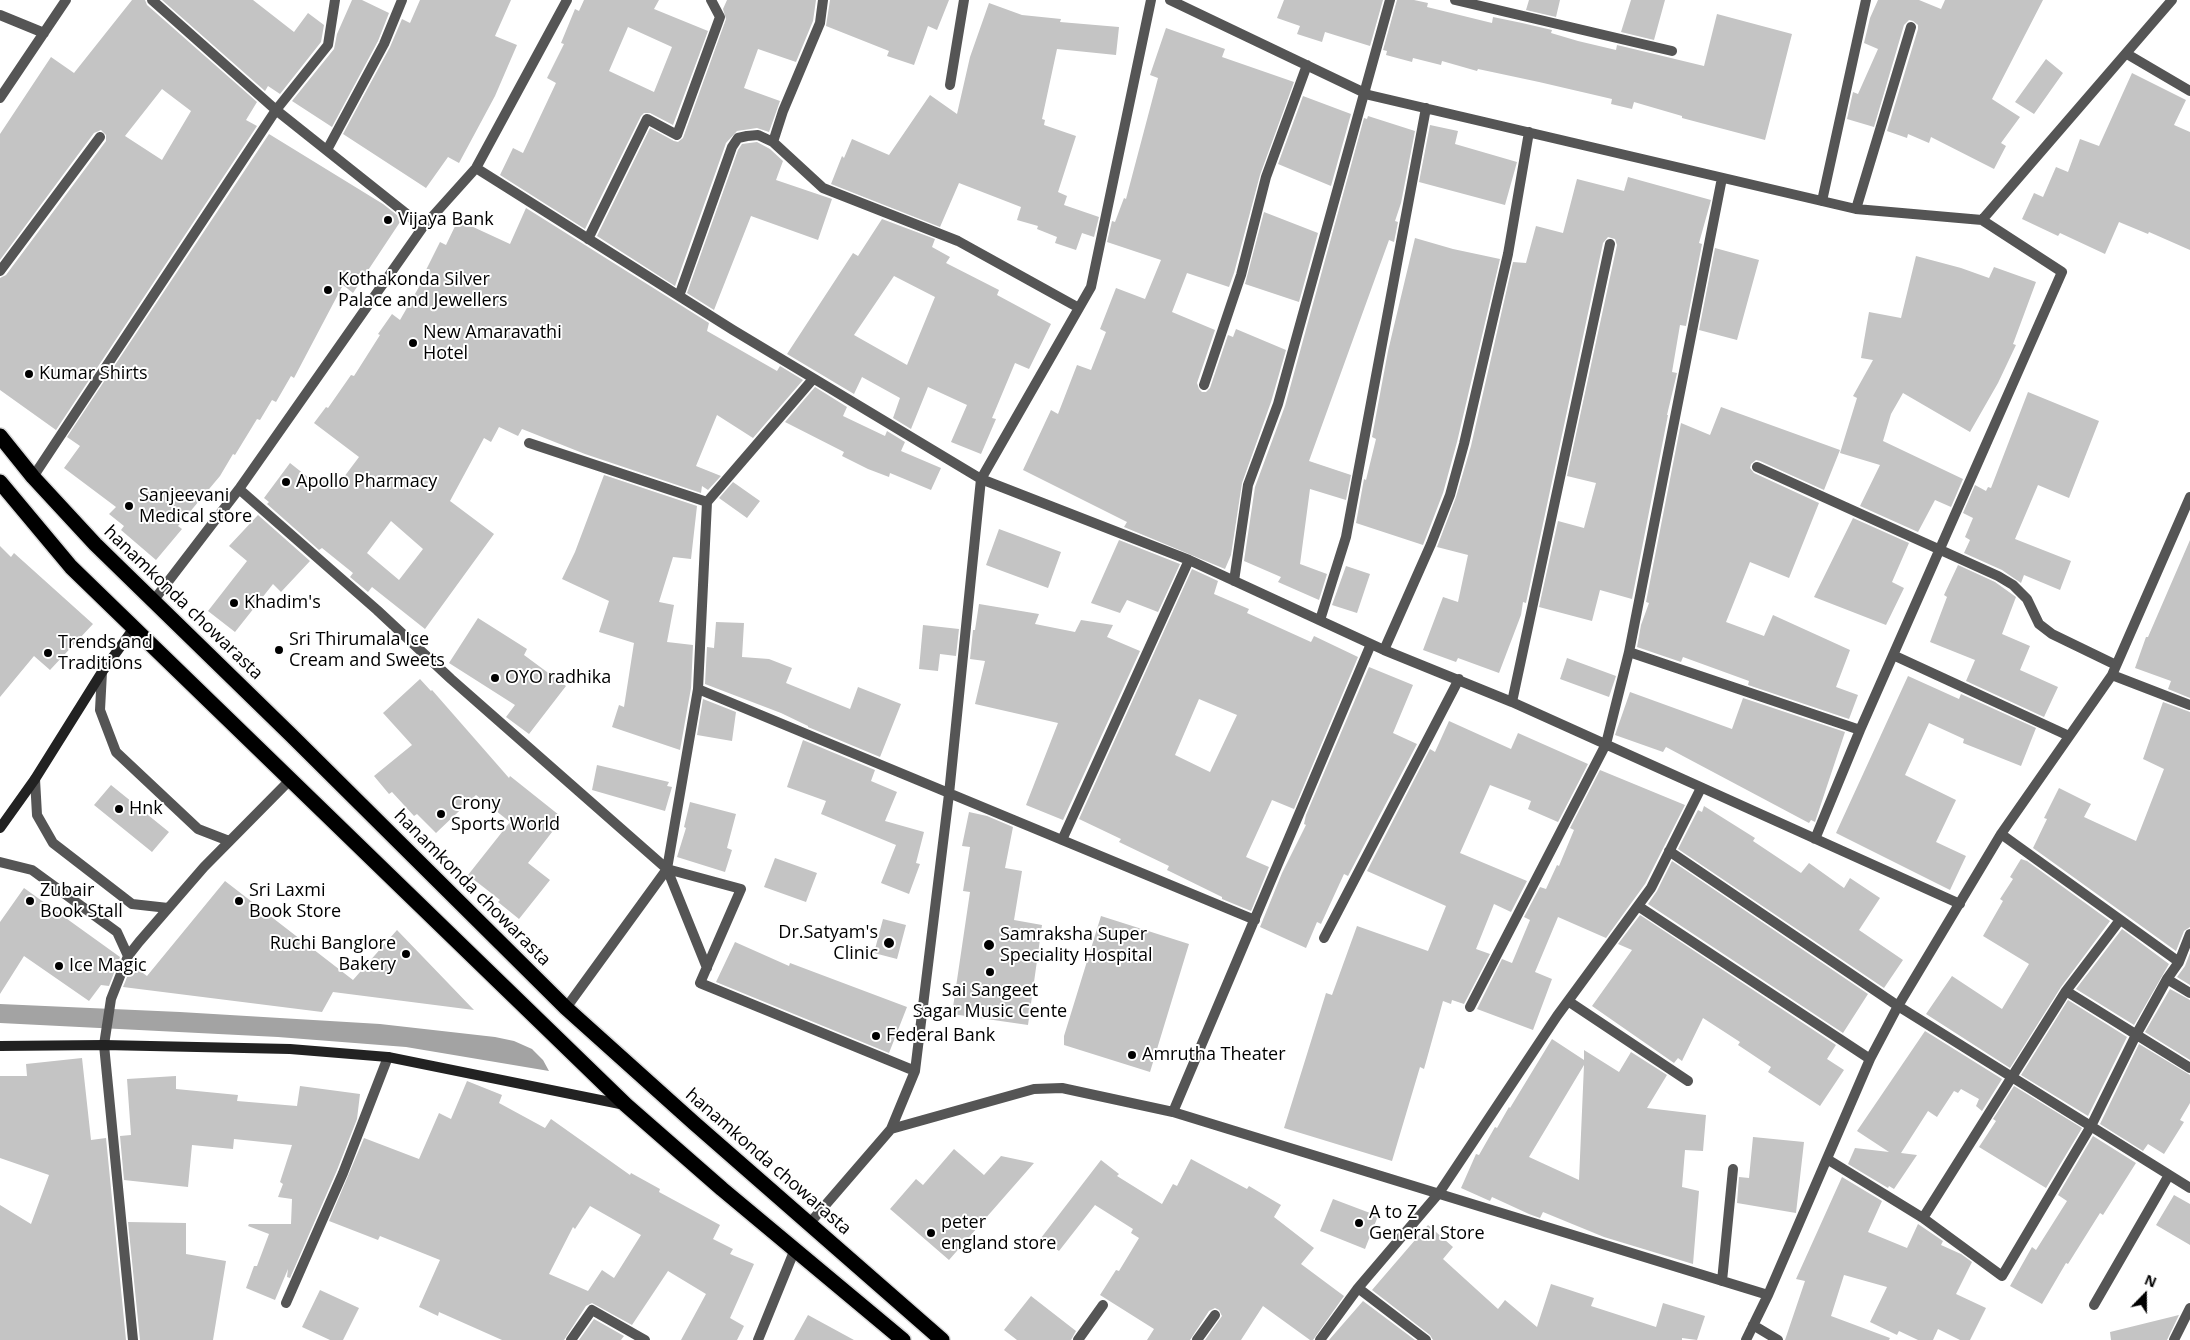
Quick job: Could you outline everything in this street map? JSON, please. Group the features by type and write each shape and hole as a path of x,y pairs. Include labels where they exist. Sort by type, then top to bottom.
{"highway":[{"name":"hanamkonda chowarasta","path":"0,436 33,477 95,544 154,600 566,1008 942,1340"},
{"path":"0,482 71,567 626,1105 722,1189 903,1340"}],"street":[{"path":"0,98 66,0"},
{"path":"152,0 276,110 423,227"},
{"path":"33,477 276,110 328,44 335,0"},
{"path":"327,150 384,44 402,0"},
{"path":"154,600 240,489 423,227 476,168 567,0"},
{"path":"588,239 647,119 677,135 720,17 711,0"},
{"path":"773,142 783,110 820,23 823,0"},
{"path":"950,85 964,0"},
{"path":"809,1224 891,1129 915,1071 949,794 981,479 1091,287 1151,0"},
{"path":"1170,0 1364,93 1856,209 1982,220 2062,272 1860,730 1815,839"},
{"path":"1234,581 1248,485 1278,404 1390,0"},
{"path":"1454,0 1672,51"},
{"path":"1822,201 1866,0"},
{"path":"1982,220 2172,0"},
{"path":"0,15 44,33"},
{"path":"1856,209 1911,27"},
{"path":"2127,54 2190,92"},
{"path":"1204,385 1241,275 1266,177 1308,66"},
{"path":"1320,620 1346,537 1426,108"},
{"path":"1384,650 1431,544 1450,495 1462,452 1508,254 1529,132"},
{"path":"679,296 732,147 738,138 758,135 773,142 823,188 958,241 1079,308"},
{"path":"0,272 100,137"},
{"path":"476,168 679,296 981,479 1189,560 1384,650 1512,702 1960,904"},
{"path":"1470,1007 1606,744 1629,652 1722,178"},
{"path":"1512,702 1610,244"},
{"path":"566,1008 667,869 698,689 707,502 813,378"},
{"path":"529,443 707,502"},
{"path":"1757,467 1940,549 2013,585 2027,598 2039,624 2052,634 2116,665"},
{"path":"240,489 378,610 451,679 667,869 741,890 700,983 915,1071"},
{"path":"1746,1340 1768,1295 1870,1059 1898,1006 2001,834 2112,675 2190,497"},
{"path":"1062,840 1189,560"},
{"path":"0,828 36,779 102,672 134,628"},
{"path":"1173,1112 1371,644"},
{"path":"1629,652 1860,730"},
{"path":"1893,655 2069,736"},
{"path":"102,672 100,710 116,752 198,828 229,841"},
{"path":"2112,675 2190,705"},
{"path":"1324,938 1459,679"},
{"path":"698,689 1255,920"},
{"path":"36,779 37,815 53,844 132,904 168,908"},
{"path":"133,1340 104,1045 111,999 128,956 168,908 229,841 290,780"},
{"path":"1320,1340 1358,1288 1439,1193 1568,1001 1651,888 1701,788"},
{"path":"2001,834 2178,962"},
{"path":"1670,851 1898,1006 2190,1188"},
{"path":"0,862 32,870 117,932 128,956"},
{"path":"667,869 707,968"},
{"path":"1638,906 1870,1059"},
{"path":"1923,1218 2013,1078 2066,991 2120,920"},
{"path":"1827,1159 1923,1218 2002,1276 2090,1126 2136,1035 2178,962 2190,934"},
{"path":"2167,979 2190,993"},
{"path":"2066,991 2190,1068"},
{"path":"1568,1001 1688,1081"},
{"path":"0,1046 104,1045 290,1049 388,1057 626,1105"},
{"path":"286,1303 343,1173 388,1057"},
{"path":"891,1129 1034,1089 1062,1088 1173,1112 1768,1295"},
{"path":"1722,1281 1733,1169"},
{"path":"2094,1305 2169,1175"},
{"path":"758,1340 795,1249"},
{"path":"1358,1288 1426,1340"},
{"path":"1078,1340 1103,1305"},
{"path":"2174,1340 2190,1308"},
{"path":"571,1340 592,1310 645,1340"},
{"path":"1197,1340 1215,1315"},
{"path":"1753,1325 1778,1340"}],"shaded area":[{"path":"0,1004 380,1024 495,1037 514,1041 532,1049 543,1060 549,1071 406,1047 278,1037 0,1023"}],"building":[{"path":"132,0 145,0 147,5 257,102 246,120 257,126 56,430 0,390 0,278 6,275 106,141 106,135 101,130 94,133 0,260 0,134 51,57 74,73","holes":["162,89 191,111 162,160 125,136"]},
{"path":"162,0 253,0 294,32 308,13 324,25 321,42 280,94 268,86 265,91"},
{"path":"352,0 362,0 389,13 378,41 332,127 292,101 334,49 337,34"},
{"path":"420,0 511,0 495,36 517,45 495,96 459,163 448,157 426,188 343,134 390,47 402,19 410,23"},
{"path":"584,0 659,0 654,9 708,31 673,125 650,113 644,113 641,116 585,229 500,175 513,148 523,153 556,83 547,78 564,44 561,43 575,9 579,11","holes":["628,27 672,47 654,92 609,71"]},
{"path":"727,0 816,0 813,21 796,62 758,49 744,88 780,101 769,132 757,128 737,131 726,143 675,286 597,236 650,128 674,141 678,142 683,138 726,19 723,9"},
{"path":"830,0 949,0 937,30 928,26 914,65 887,56 889,51 826,26"},
{"path":"1284,0 1383,0 1370,46 1325,32 1322,42 1297,34 1300,26 1277,18"},
{"path":"1397,0 1414,0 1428,3 1427,7 1492,23 1493,17 1522,23 1552,30 1551,33 1578,41 1616,50 1617,45 1704,66 1717,14 1792,34 1765,140 1682,118 1682,116 1634,102 1632,109 1611,104 1612,99 1539,82 1478,69 1477,71 1442,61 1441,65 1413,58 1412,62 1386,55 1387,51 1383,50"},
{"path":"1529,0 1560,0 1556,17 1526,10"},
{"path":"1631,0 1665,0 1654,40 1621,32"},
{"path":"1878,0 1919,0 1941,9 1945,0 2043,0 1992,99 2020,117 2001,143 2006,146 1994,169 1931,137 1929,143 1908,134 1907,138 1887,131 1918,29 1918,25 1913,21 1909,20 1904,25 1874,127 1847,119 1853,92 1858,94 1878,49 1864,43 1870,18"},
{"path":"989,3 1022,15 1061,19 1060,22 1119,27 1116,55 1057,49 1042,119 1045,120 1044,125 1076,136 1058,192 1067,196 1064,205 1099,217 1094,237 1082,233 1076,250 1055,243 1057,237 1037,229 1038,226 1017,220 1021,207 959,183 940,227 831,184 842,156 844,158 852,139 889,155 930,95 957,114 970,57"},
{"path":"1166,28 1225,49 1222,57 1294,82 1260,175 1229,287 1187,273 1172,312 1215,330 1197,383 1202,392 1206,392 1210,388 1228,335 1233,337 1236,329 1286,350 1271,402 1242,483 1231,555 1225,569 1124,527 1127,522 1023,470 1051,410 1058,414 1077,365 1091,370 1106,332 1100,329 1116,288 1145,299 1161,260 1107,242 1112,221 1115,222 1124,198 1126,199 1158,78 1150,75"},
{"path":"2046,59 2063,73 2034,114 2015,102"},
{"path":"2132,73 2186,100 2174,125 2190,132 2190,250 2149,232 2148,234 2119,222 2105,254 2060,233 2058,236 2022,219 2034,193 2043,197 2056,167 2068,172 2080,139 2099,146"},
{"path":"1303,96 1351,114 1331,186 1278,164"},
{"path":"1368,116 1415,131 1401,203 1395,221 1398,222 1394,242 1389,240 1309,461 1351,475 1346,500 1310,489 1300,564 1327,574 1319,600 1278,582 1281,577 1244,561 1255,487 1285,406 1364,118 1367,119"},
{"path":"1430,125 1458,131 1455,144 1517,162 1505,205 1419,182"},
{"path":"269,134 383,204 402,219 353,293 343,285 294,378 291,376 276,402 272,400 260,420 257,419 220,476 178,526 182,529 156,560 121,530 124,526 109,514 116,507 64,468 80,446 67,437"},
{"path":"757,142 770,149 783,161 776,180 832,199 818,240 751,216 714,310 687,293 738,150 742,144"},
{"path":"1628,177 1711,200 1699,243 1702,244 1686,326 1680,325 1672,372 1677,373 1667,415 1632,599 1600,590 1592,621 1539,607 1558,521 1584,528 1596,483 1567,476 1617,245 1615,239 1608,237 1603,243 1526,603 1523,602 1521,615 1499,673 1458,658 1456,662 1423,650 1443,597 1458,602 1468,555 1437,547 1456,497 1471,446 1513,262 1526,263 1536,226 1563,233 1577,179 1624,191"},
{"path":"526,208 709,323 707,331 777,371 780,366 803,380 753,438 717,415 696,466 721,476 708,490 702,486 701,493 585,454 522,429 518,436 499,427 491,442 484,438 450,501 494,534 425,629 372,587 368,592 350,577 353,573 322,548 319,550 267,504 269,502 264,498 290,463 319,486 323,480 335,489 359,457 314,423 326,407 328,408 351,375 354,376 392,314 400,320 427,273 425,272 440,242 446,245 458,220 510,244","holes":["391,521 423,549 399,580 367,553"]},
{"path":"1264,212 1318,233 1299,302 1245,284"},
{"path":"882,219 935,239 932,247 950,257 946,263 999,290 997,295 1051,324 1029,369 1015,363 992,418 996,419 981,454 951,442 967,405 928,387 911,429 893,418 900,398 862,377 854,394 787,354 853,253 858,256","holes":["894,276 935,297 907,365 854,335"]},
{"path":"1415,238 1453,249 1500,259 1457,442 1443,493 1423,545 1356,523 1364,479 1366,480 1376,439 1372,437 1388,351"},
{"path":"1715,248 1759,260 1737,340 1699,330"},
{"path":"1916,256 1989,278 1994,267 2036,282 2013,344 2016,345 1998,383 1970,432 1903,393 1891,414 1883,441 1963,479 1951,507 1935,500 1918,532 1860,506 1880,465 1840,453 1857,398 1853,396 1873,360 1861,358 1869,312 1901,318"},
{"path":"815,387 847,407 843,416 885,436 887,431 905,442 901,451 941,468 931,490 890,473 889,477 868,469 842,456 844,452 785,422"},
{"path":"2028,392 2099,421 2069,498 2038,485 2015,539 2071,561 2060,590 2024,575 2021,583 2002,570 1964,553 1970,540 1965,537 1973,518 1963,513 1975,485 1986,491 1988,487 1991,488"},
{"path":"1721,407 1840,450 1824,490 1760,461 1756,460 1751,464 1750,468 1754,473 1819,503 1789,578 1750,562 1726,622 1764,636 1773,615 1850,650 1836,687 1858,695 1849,719 1748,685 1749,681 1683,657 1681,662 1637,647 1641,625 1649,603 1646,602 1681,423 1710,435"},
{"path":"604,475 697,506 691,559 673,557 659,602 674,605 667,642 693,645 691,688 680,750 612,727 619,705 624,707 634,643 599,632 609,601 562,579 575,552"},
{"path":"733,482 760,501 747,518 719,498"},
{"path":"258,515 310,561 281,592 273,584 235,632 208,611 247,561 229,546"},
{"path":"1853,518 1909,543 1892,582 1904,588 1886,625 1814,597"},
{"path":"999,529 1061,552 1048,588 986,565"},
{"path":"1119,540 1180,564 1158,612 1127,600 1120,613 1091,603"},
{"path":"2190,540 2190,698 2168,689 2171,681 2135,668 2146,637 2148,637"},
{"path":"0,546 11,557 14,553 93,624 50,670 34,656 0,697"},
{"path":"1958,565 1995,582 2016,597 2002,634 2030,646 2020,670 2058,687 2044,717 1966,681 1975,660 1930,642 1947,597 1944,595"},
{"path":"1346,566 1370,574 1357,613 1332,605"},
{"path":"1192,569 1218,581 1214,594 1249,609 1247,613 1311,642 1314,636 1358,657 1294,809 1272,800 1246,857 1269,867 1251,911 1222,899 1222,897 1167,870 1169,866 1119,842 1121,839 1079,819","holes":["1199,699 1237,715 1210,772 1175,755"]},
{"path":"979,604 1039,614 1035,624 1075,632 1081,620 1113,625 1107,637 1140,651 1063,820 1026,805 1058,723 975,704 985,661 970,659 973,630 975,630"},
{"path":"478,618 527,649 524,655 566,686 529,734 506,717 515,705 449,663"},
{"path":"716,622 744,623 742,657 769,659 792,668 786,683 850,709 858,687 901,704 880,757 808,727 781,713 705,684 707,647 714,648"},
{"path":"923,625 959,629 956,656 940,654 938,671 919,669"},
{"path":"1567,658 1616,676 1609,697 1560,679"},
{"path":"1369,667 1413,685 1393,733 1417,744 1348,876 1344,874 1321,924 1317,922 1306,948 1260,927 1282,873 1306,825 1304,824 1306,815"},
{"path":"1908,676 1959,699 1961,694 2036,728 2021,766 1963,743 1964,739 1929,723 1905,775 1956,800 1936,842 1966,856 1950,890 1836,833"},
{"path":"420,679 432,690 509,778 510,776 559,815 559,823 528,863 550,880 519,919 498,902 500,900 468,875 510,822 476,795 436,833 417,814 414,816 392,792 389,794 374,776 412,745 383,713"},
{"path":"1630,692 1732,729 1743,698 1845,732 1815,822 1811,820 1809,823 1666,747 1663,752 1615,735"},
{"path":"703,699 736,712 732,741 697,735"},
{"path":"2163,702 2190,712 2190,927 2184,931 2176,951 2033,848 2047,819 2044,818 2059,788 2091,804 2084,817 2136,841 2164,769 2143,759"},
{"path":"1449,721 1511,749 1518,733 1588,764 1558,822 1528,809 1531,801 1490,785 1460,853 1527,881 1511,912 1494,904 1476,949 1490,954 1464,1004 1452,1000 1451,1004 1443,1001 1424,1069 1420,1067 1392,1161 1284,1128 1326,993 1332,995 1357,926 1428,951 1446,906 1367,871 1430,749 1435,752"},
{"path":"803,740 875,770 871,781 897,792 885,821 924,832 916,863 920,864 909,894 881,883 896,845 821,814 826,801 787,787"},
{"path":"597,765 669,782 667,786 672,787 665,811 592,790"},
{"path":"1600,770 1685,805 1645,884 1606,938 1558,917 1535,972 1552,979 1533,1030 1477,1009 1502,959 1512,963 1530,920 1524,917 1540,887 1546,889 1557,865 1559,866 1574,830 1570,828"},
{"path":"111,785 169,832 152,852 94,805"},
{"path":"690,802 736,814 727,848 732,850 725,872 677,857 686,828 684,827"},
{"path":"1704,806 1755,838 1753,841 1801,873 1809,863 1844,888 1850,878 1880,898 1859,930 1903,960 1884,988 1678,849 1698,810 1702,812"},
{"path":"969,812 987,816 1013,827 1005,868 1022,871 1014,920 1042,925 1028,1025 952,1014 970,892 963,891 970,847 962,846"},
{"path":"775,858 817,873 806,902 764,887"},
{"path":"2021,859 2027,861 2110,921 2061,987 2010,1068 1926,1014 1952,976 2002,1009 2029,964 1983,936 2003,901 2000,899 2013,879 2010,877"},
{"path":"1672,861 1868,994 1843,1033 1648,904 1657,891"},
{"path":"225,881 353,980 397,930 474,1010 333,992 322,1012 123,987 132,965 147,976"},
{"path":"24,888 120,957 109,986 101,985 89,1001 24,956 0,994 0,922"},
{"path":"1640,915 1836,1045 1827,1059 1844,1070 1820,1106 1768,1072 1771,1067 1738,1045 1740,1042 1703,1018 1682,1061 1678,1058 1674,1063 1592,1006 1632,950 1618,944"},
{"path":"1101,916 1189,944 1150,1072 1064,1045 1064,1036"},
{"path":"883,919 906,925 897,959 874,953"},
{"path":"2122,929 2169,964 2134,1025 2076,989"},
{"path":"735,942 789,966 790,963 907,1007 889,1053 716,982"},
{"path":"2190,953 2190,985 2177,977 2185,966"},
{"path":"2170,989 2190,1000 2190,1060 2145,1032"},
{"path":"2068,1000 2127,1037 2088,1116 2021,1075"},
{"path":"1925,1031 2002,1079 1982,1111 1976,1106 1979,1099 1961,1089 1958,1093 1954,1091 1937,1117 1928,1111 1901,1153 1917,1155 1894,1189 1889,1186 1888,1188 1848,1164 1855,1148 1889,1152 1857,1131"},
{"path":"1552,1039 1584,1060 1584,1050 1619,1072 1631,1052 1667,1075 1647,1108 1706,1115 1703,1151 1685,1150 1682,1187 1699,1191 1693,1264 1604,1237 1543,1212 1540,1218 1492,1197 1490,1201 1461,1188 1476,1154 1479,1155 1495,1127 1497,1128","holes":["1584,1065 1579,1180 1529,1157"]},
{"path":"2139,1044 2190,1075 2190,1103 2180,1120 2184,1122 2164,1154 2148,1144 2143,1151 2100,1124"},
{"path":"82,1058 91,1140 106,1138 126,1340 0,1340 0,1205 31,1224 49,1175 0,1158 0,1076 27,1076 26,1064"},
{"path":"176,1076 176,1089 238,1095 237,1101 297,1106 300,1086 360,1094 357,1119 337,1170 290,1278 287,1277 288,1269 275,1300 246,1288 269,1234 248,1226 249,1224 291,1224 292,1199 278,1197 283,1184 280,1182 292,1145 234,1139 233,1149 192,1145 188,1187 124,1180 120,1136 131,1135 127,1079"},
{"path":"467,1081 502,1095 499,1103 545,1128 551,1119 630,1175 631,1173 660,1189 659,1192 720,1225 713,1239 733,1249 730,1254 754,1264 730,1318 744,1326 737,1340 681,1340 706,1294 668,1271 632,1325 592,1303 586,1306 564,1340 502,1340 439,1312 438,1316 419,1307 440,1260 380,1236 378,1240 329,1221 364,1138 419,1159 439,1113 451,1119","holes":["590,1206 641,1235 614,1278 602,1270 588,1291 549,1274 573,1227 575,1229"]},
{"path":"2014,1086 2082,1128 2046,1188 1979,1147 1996,1121 1993,1119"},
{"path":"2093,1136 2136,1163 2103,1215 2100,1213 2068,1264 2066,1263 2042,1304 2010,1286 2032,1247 2036,1250 2067,1201 2058,1195"},
{"path":"1753,1137 1804,1142 1796,1213 1737,1203 1739,1177 1749,1178"},
{"path":"954,1149 984,1175 1001,1156 1034,1163 949,1260 890,1209 916,1179 923,1185"},
{"path":"1191,1159 1247,1189 1249,1186 1281,1205 1274,1217 1314,1248 1301,1264 1344,1296 1313,1340 1310,1340 1263,1306 1241,1340 1205,1340 1222,1316 1219,1310 1215,1308 1209,1311 1190,1340 1147,1340 1154,1329 1100,1295 1116,1270 1119,1271 1139,1238 1131,1233 1133,1229 1095,1205 1059,1251 1041,1238 1101,1160 1119,1174 1117,1176 1162,1204 1173,1184 1177,1186"},
{"path":"1842,1177 1882,1201 1868,1232 1907,1248 1918,1224 1943,1241 1941,1245 1961,1254 1972,1262 1956,1294 1986,1308 1970,1340 1960,1340 1938,1329 1933,1340 1918,1340 1899,1331 1897,1335 1870,1322 1887,1287 1844,1275 1831,1316 1890,1338 1889,1340 1785,1340 1805,1281 1796,1279"},
{"path":"2174,1195 2190,1204 2190,1245 2156,1225"},
{"path":"1333,1199 1378,1216 1365,1249 1320,1231"},
{"path":"128,1222 186,1223 186,1254 226,1261 213,1340 140,1340"},
{"path":"1428,1225 1453,1247 1443,1259 1498,1309 1505,1300 1537,1327 1551,1284 1594,1298 1591,1306 1656,1327 1663,1303 1705,1316 1697,1340 1682,1338 1682,1340 1433,1340 1430,1335 1372,1290"},
{"path":"320,1290 359,1308 343,1340 330,1340 302,1327"},
{"path":"1031,1296 1076,1331 1071,1340 1017,1340 1004,1330"},
{"path":"1363,1301 1415,1340 1329,1340"},
{"path":"808,1315 854,1340 794,1340"},
{"path":"2179,1315 2167,1340 2111,1340 2110,1332"},
{"path":"594,1319 624,1336 621,1340 579,1340"}],"place":[{"name":"Vijaya Bank","path":"388,220"},
{"name":"Kothakonda Silver Palace and Jewellers","path":"328,290"},
{"name":"New Amaravathi Hotel","path":"413,343"},
{"name":"Kumar Shirts","path":"29,374"},
{"name":"Apollo Pharmacy","path":"286,482"},
{"name":"Sanjeevani Medical store","path":"129,506"},
{"name":"Khadim's","path":"234,603"},
{"name":"Sri Thirumala Ice Cream and Sweets","path":"279,650"},
{"name":"Trends and Traditions","path":"48,653"},
{"name":"OYO radhika","path":"495,678"},
{"name":"Hnk","path":"119,809"},
{"name":"Crony Sports World","path":"441,814"},
{"name":"Zubair Book Stall","path":"30,901"},
{"name":"Sri Laxmi Book Store","path":"239,901"},
{"name":"Dr.Satyam's Clinic","path":"889,943"},
{"name":"Samraksha Super Speciality Hospital","path":"989,945"},
{"name":"Ruchi Banglore Bakery","path":"406,954"},
{"name":"Ice Magic","path":"59,966"},
{"name":"Sai Sangeet Sagar Music Cente","path":"990,972"},
{"name":"Federal Bank","path":"876,1036"},
{"name":"Amrutha Theater","path":"1132,1055"},
{"name":"A to Z General Store","path":"1359,1223"},
{"name":"peter england store","path":"931,1233"}]}
